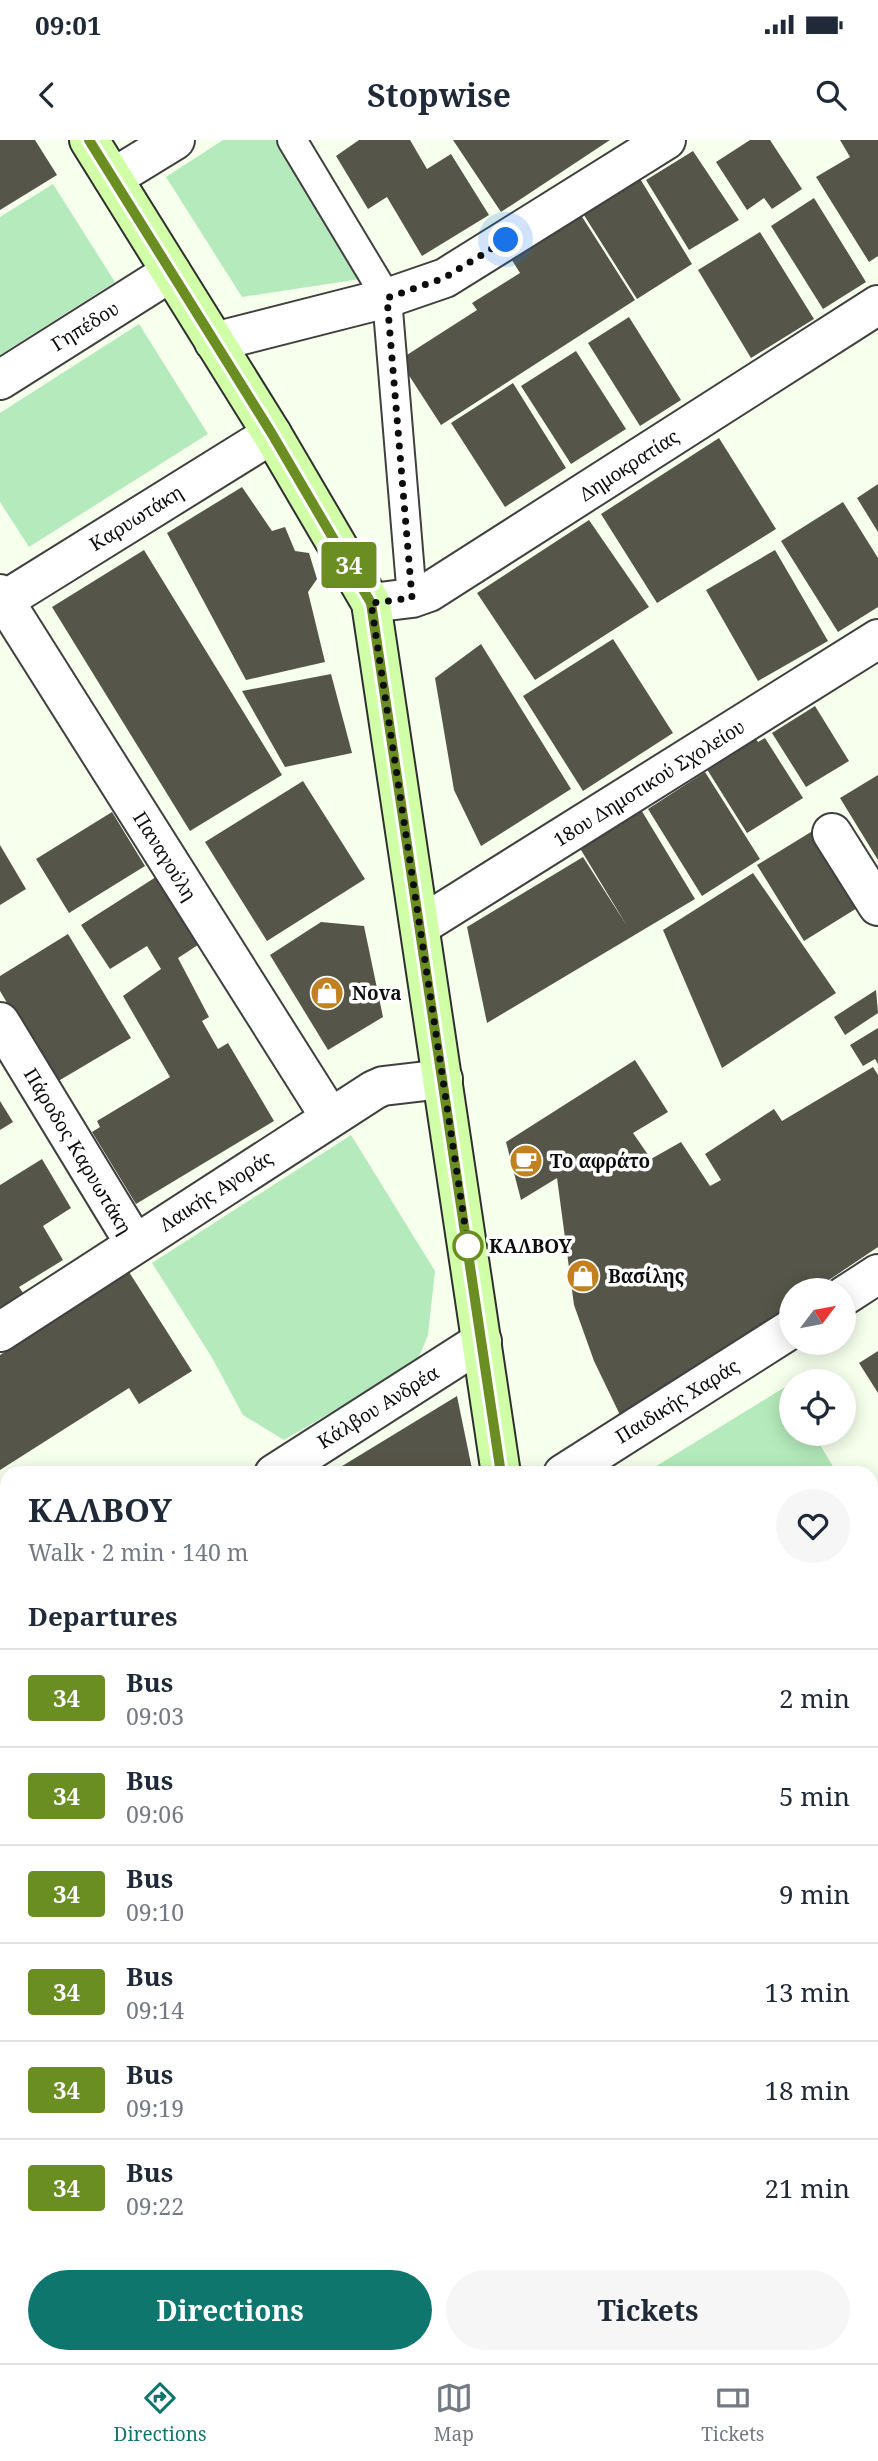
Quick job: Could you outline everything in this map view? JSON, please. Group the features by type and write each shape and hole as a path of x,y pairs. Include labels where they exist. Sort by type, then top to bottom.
{"main road":[{"path":"89,140 272,434 371,603 500,1466"}],"street":[{"path":"113,178 174,140"},
{"path":"214,342 387,298 452,273 666,140"},
{"name":"Γηπέδου","path":"0,380 171,272"},
{"name":"Δημοκρατίας","path":"371,603 412,598 429,592 878,305"},
{"name":"Καρυωτάκη","path":"1,599 272,434"},
{"name":"Παναγούλη","path":"1,599 330,1117"},
{"name":"18ου Δημοτικού Σχολείου","path":"420,926 878,639"},
{"path":"832,833 878,906"},
{"name":"Πάροδος Καρυωτάκη","path":"0,1022 135,1244"},
{"name":"Λαικής Αγοράς","path":"0,1332 374,1090 383,1086 443,1079"},
{"path":"856,1288 878,1274"},
{"name":"Παιδικής Χαράς","path":"576,1466 779,1337"},
{"name":"Κάλβου Ανδρέα","path":"287,1466 482,1341"}],"lane":[{"path":"292,140 387,298 412,598"}],"green space":[{"path":"223,140 282,140 367,278 242,297 166,177"},
{"path":"53,184 115,282 0,355 0,217"},
{"path":"139,324 208,434 29,547 0,502 0,413"},
{"path":"351,1135 435,1271 428,1335 417,1362 284,1440 243,1415 211,1356 152,1263"},
{"path":"779,1391 779,1446 821,1446 833,1466 656,1466"}],"building":[{"path":"0,140 35,140 57,175 0,210"},
{"path":"359,140 410,140 427,169 451,154 489,215 422,256 387,197 368,209 336,156"},
{"path":"453,140 610,140 501,212"},
{"path":"750,140 770,140 802,189 772,209 764,198 747,210 716,162"},
{"path":"840,140 878,140 878,256 869,262 816,177 850,157"},
{"path":"693,151 739,220 689,250 646,180"},
{"path":"639,177 692,264 637,299 582,212"},
{"path":"814,198 866,282 823,309 771,226"},
{"path":"579,212 635,300 441,425 399,360 477,310 472,303 520,273 510,257"},
{"path":"760,232 814,319 751,358 698,270"},
{"path":"629,317 681,400 640,426 588,343"},
{"path":"576,351 626,429 571,464 521,386"},
{"path":"513,383 566,468 505,507 451,423"},
{"path":"719,438 776,529 657,603 601,514"},
{"path":"878,484 878,532 857,498"},
{"path":"242,487 272,531 285,527 295,551 309,553 317,579 308,592 325,662 246,680 167,533"},
{"path":"843,502 878,558 878,607 838,632 781,541"},
{"path":"589,520 649,607 535,680 477,593"},
{"path":"144,550 282,775 190,831 52,607"},
{"path":"775,550 828,641 758,681 706,590"},
{"path":"613,639 673,733 583,791 523,696"},
{"path":"481,644 571,789 481,846 454,790 435,678"},
{"path":"331,674 352,753 285,767 242,691"},
{"path":"815,706 849,761 806,787 772,733"},
{"path":"752,732 758,742 765,738 803,798 747,833 703,763"},
{"path":"705,772 760,859 702,896 648,809"},
{"path":"878,775 878,860 840,798"},
{"path":"303,781 365,879 267,941 205,842"},
{"path":"640,808 695,899 487,1023 467,927 583,857 627,926 578,845"},
{"path":"112,812 145,866 69,913 36,859"},
{"path":"824,824 870,900 804,941 757,865"},
{"path":"0,845 26,889 0,905"},
{"path":"753,873 836,993 722,1068 663,930"},
{"path":"159,875 201,943 178,958 209,1017 202,1021 218,1049 228,1043 274,1121 136,1204 92,1132 100,1127 97,1121 170,1077 123,996 161,969 147,946 110,969 81,925"},
{"path":"321,922 364,926 383,1017 328,1050 270,955"},
{"path":"68,934 131,1038 55,1083 0,991 0,976"},
{"path":"876,990 878,1013 845,1035 834,1017"},
{"path":"878,1028 878,1064 875,1059 863,1066 850,1045"},
{"path":"635,1060 668,1112 633,1133 651,1159 681,1142 710,1186 721,1180 705,1154 774,1109 782,1121 873,1067 878,1075 878,1247 832,1278 779,1278 779,1313 620,1415 594,1361 574,1305 557,1178 521,1200 506,1142"},
{"path":"0,1101 13,1122 0,1130"},
{"path":"42,1159 71,1208 43,1226 63,1260 19,1287 26,1297 0,1313 0,1185"},
{"path":"129,1272 192,1371 139,1404 129,1388 6,1466 0,1466 0,1355"},
{"path":"878,1351 878,1393 859,1363"},
{"path":"457,1396 471,1466 342,1466"}],"bus line":[{"name":"34","path":"89,140 272,434 371,603 500,1466"}],"place":[{"name":"Nova","path":"327,993"},
{"name":"Το αφράτο","path":"526,1161"},
{"name":"ΚΑΛΒΟΥ","path":"468,1246"},
{"name":"Βασίλης","path":"583,1276"}],"route":[{"path":"468,1246 371,603 412,598 387,298 444,278 506,240"}]}
